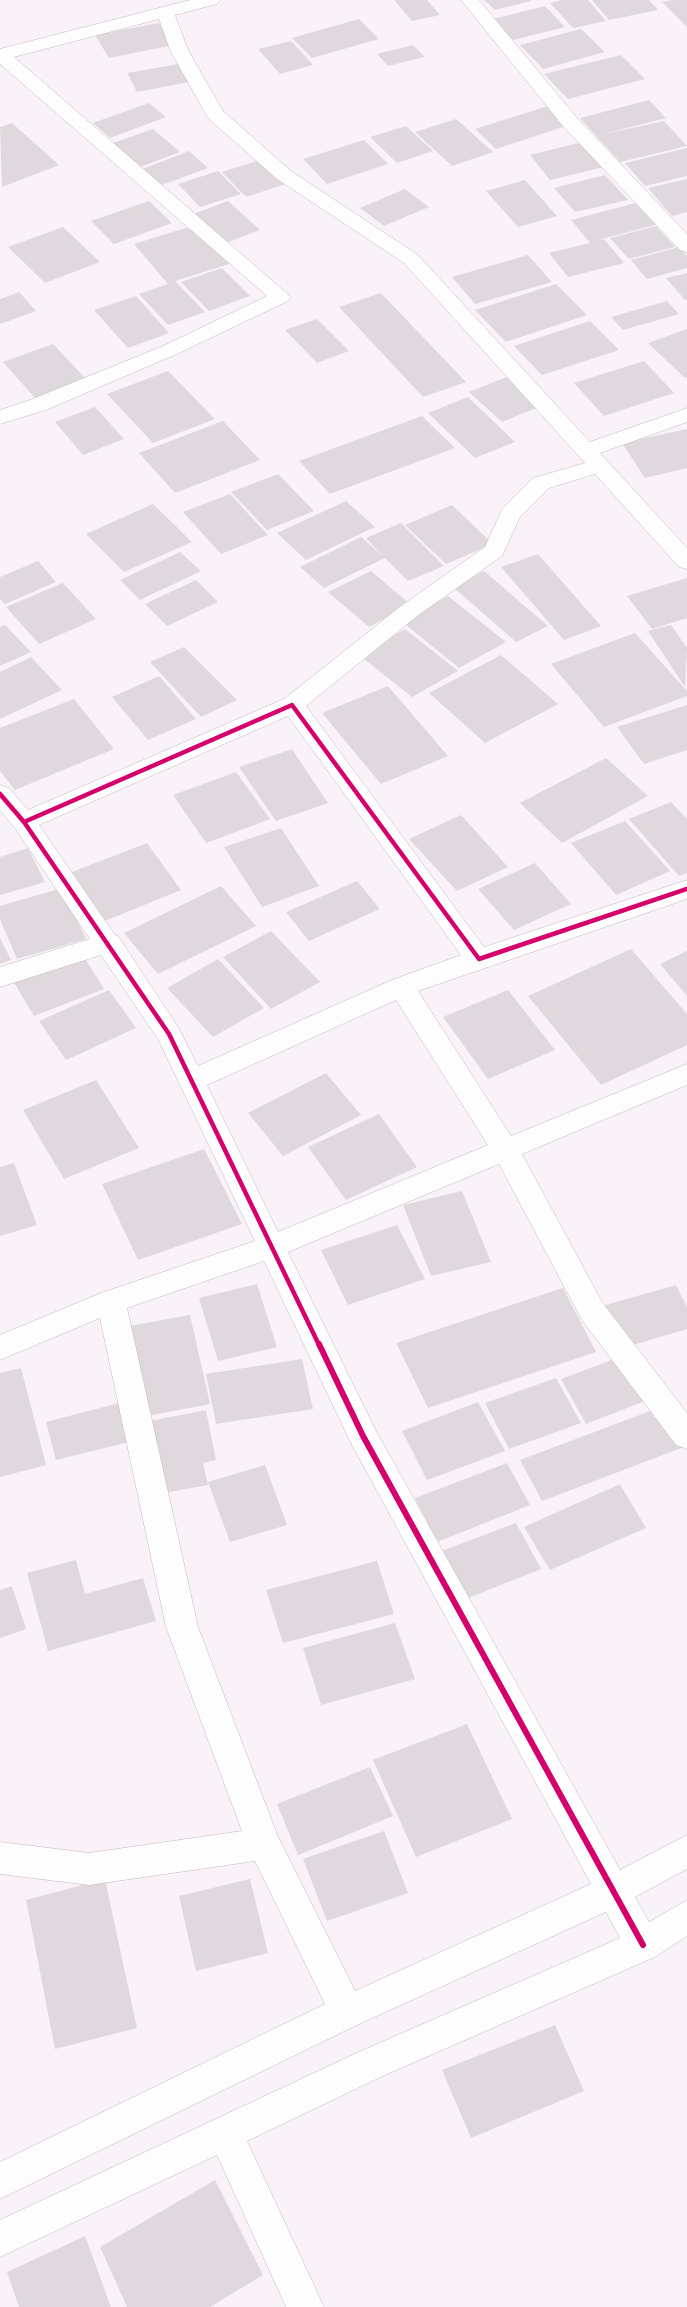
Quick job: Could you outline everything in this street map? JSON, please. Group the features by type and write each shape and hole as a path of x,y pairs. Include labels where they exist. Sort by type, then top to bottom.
{"street":[{"path":"1,55 211,0"},
{"path":"470,0 570,122 687,246"},
{"path":"165,12 179,50 215,114 284,175 411,259 687,562"},
{"path":"0,417 38,405 170,350 281,297 1,55"},
{"path":"662,220 687,217"},
{"path":"24,822 292,705 409,611 494,551 510,514 541,483 687,415"},
{"path":"292,705 479,959"},
{"path":"0,794 24,822 109,943 169,1034 363,1436 643,1945"},
{"path":"192,1080 401,987 687,889"},
{"path":"0,977 109,943"},
{"path":"401,987 506,1151 592,1311 687,1436"},
{"path":"0,1348 112,1301 272,1247 687,1074"},
{"path":"112,1301 182,1627 264,1844 347,2012"},
{"path":"0,1858 89,1869 264,1844"},
{"path":"0,2181 347,2012 614,1891 687,1851"},
{"path":"0,2239 373,2063 643,1945 687,1916"},
{"path":"225,2132 305,2307"}],"building":[{"path":"394,0 427,0 440,15 412,21"},
{"path":"484,0 531,0 531,1 495,10"},
{"path":"562,0 588,0 606,21 573,28 550,3"},
{"path":"592,0 649,0 658,10 609,20"},
{"path":"687,0 687,27 662,2"},
{"path":"545,6 565,27 513,40 493,19"},
{"path":"359,19 379,39 312,58 292,38"},
{"path":"159,23 174,45 109,58 95,35"},
{"path":"581,29 605,52 543,69 520,45"},
{"path":"291,41 313,65 280,74 258,49"},
{"path":"413,45 425,57 388,66 377,54"},
{"path":"621,55 645,79 568,99 544,74"},
{"path":"184,63 194,81 137,92 127,73"},
{"path":"649,100 666,118 600,135 664,121 687,146 620,162 580,118"},
{"path":"149,103 166,117 110,138 93,123"},
{"path":"548,106 569,125 496,149 475,129"},
{"path":"456,119 493,152 452,166 415,132"},
{"path":"12,123 59,165 2,187 0,127"},
{"path":"406,126 433,151 397,163 370,137"},
{"path":"153,129 180,152 140,167 113,143"},
{"path":"364,140 388,164 327,184 303,159"},
{"path":"586,141 608,166 550,180 530,155"},
{"path":"687,148 687,176 645,186 625,163"},
{"path":"189,151 208,168 159,186 140,170"},
{"path":"260,160 285,184 246,197 222,172"},
{"path":"218,171 241,194 200,207 178,184"},
{"path":"605,175 628,200 575,212 554,188"},
{"path":"687,179 687,212 672,216 648,188"},
{"path":"525,180 557,216 518,227 486,191"},
{"path":"405,189 429,207 384,226 360,208"},
{"path":"149,201 172,223 114,244 91,221"},
{"path":"228,201 260,230 223,244 191,215"},
{"path":"639,202 659,224 598,240 604,239 624,263 568,277 549,253 590,243 571,220"},
{"path":"195,225 229,264 175,281 205,312 168,325 139,294 168,284 134,244"},
{"path":"656,226 675,247 629,259 610,238"},
{"path":"63,227 100,262 45,283 8,247"},
{"path":"679,247 687,256 687,268 647,279 631,260"},
{"path":"528,255 552,282 475,304 452,277"},
{"path":"222,268 250,296 209,311 181,282"},
{"path":"687,273 687,300 685,300 666,278"},
{"path":"556,284 587,315 506,342 475,310"},
{"path":"19,292 36,311 0,324 0,299"},
{"path":"381,293 466,382 423,397 339,307"},
{"path":"136,296 169,333 128,348 94,310"},
{"path":"667,301 679,314 623,330 611,317"},
{"path":"317,319 349,351 317,363 285,330"},
{"path":"590,321 619,350 542,375 514,346"},
{"path":"687,329 687,377 685,378 648,343"},
{"path":"53,344 86,379 35,398 3,362"},
{"path":"644,361 674,393 604,416 574,383"},
{"path":"168,371 215,419 153,443 107,394"},
{"path":"509,376 543,405 502,422 469,392"},
{"path":"468,397 515,442 475,458 428,413"},
{"path":"95,407 124,439 83,455 55,422"},
{"path":"422,416 455,448 330,494 299,461"},
{"path":"223,421 260,460 175,493 139,453"},
{"path":"687,429 687,468 645,478 622,443"},
{"path":"278,474 314,511 267,530 231,492"},
{"path":"230,494 268,535 221,554 183,512"},
{"path":"346,501 375,527 306,560 277,533"},
{"path":"153,504 192,542 124,572 86,534"},
{"path":"452,505 493,544 446,564 405,525"},
{"path":"401,523 444,566 408,581 385,558 324,588 300,567 361,537 384,557 366,538"},
{"path":"180,552 201,571 140,600 120,580"},
{"path":"538,554 601,626 564,640 501,567"},
{"path":"38,561 56,582 5,604 0,599 0,577"},
{"path":"371,571 411,605 369,627 328,592"},
{"path":"484,571 548,626 516,642 453,587"},
{"path":"687,578 687,618 652,629 627,596"},
{"path":"196,580 218,602 167,626 145,604"},
{"path":"63,583 96,619 39,644 6,607"},
{"path":"448,596 506,642 459,668 401,621"},
{"path":"5,625 31,652 0,666 0,627"},
{"path":"671,625 687,648 685,687 648,631"},
{"path":"405,629 458,671 412,697 359,655"},
{"path":"635,633 687,691 687,696 604,727 551,664"},
{"path":"184,647 237,700 201,717 150,662"},
{"path":"501,655 558,704 485,743 429,693"},
{"path":"31,657 62,690 0,719 0,672"},
{"path":"159,676 196,719 148,740 112,697"},
{"path":"388,686 448,756 381,784 322,713"},
{"path":"74,699 114,749 15,790 0,771 0,728"},
{"path":"687,705 687,750 644,764 617,727"},
{"path":"292,749 328,803 276,821 239,767"},
{"path":"606,758 648,796 562,843 520,803"},
{"path":"236,772 270,819 206,843 173,795"},
{"path":"671,802 687,819 687,873 679,876 629,819"},
{"path":"461,815 508,867 457,891 409,839"},
{"path":"625,821 670,871 616,895 571,843"},
{"path":"281,828 319,886 262,907 224,847"},
{"path":"147,843 181,890 100,923 67,874"},
{"path":"28,848 45,882 0,895 0,857"},
{"path":"535,863 571,904 514,930 478,889"},
{"path":"357,881 380,909 309,941 286,912"},
{"path":"221,886 256,926 158,974 124,933"},
{"path":"62,888 86,939 17,959 0,919 0,906"},
{"path":"271,931 320,982 271,1009 223,957"},
{"path":"0,938 11,960 0,964"},
{"path":"631,949 687,1014 687,1045 601,1085 528,996"},
{"path":"687,951 687,996 660,964"},
{"path":"83,955 104,989 34,1016 13,981"},
{"path":"218,959 264,1008 213,1037 167,988"},
{"path":"109,990 136,1028 66,1060 39,1021"},
{"path":"508,990 555,1050 488,1079 443,1017"},
{"path":"326,1073 361,1115 283,1156 248,1113"},
{"path":"96,1080 139,1148 64,1179 23,1110"},
{"path":"379,1114 417,1167 346,1200 308,1147"},
{"path":"204,1149 242,1224 138,1260 102,1184"},
{"path":"14,1163 37,1225 0,1236 0,1167"},
{"path":"462,1191 491,1262 431,1276 403,1205"},
{"path":"397,1225 425,1279 348,1305 321,1250"},
{"path":"257,1284 277,1347 218,1361 199,1298"},
{"path":"676,1285 687,1307 687,1329 623,1348 602,1306"},
{"path":"563,1288 596,1352 428,1408 396,1343"},
{"path":"190,1315 210,1404 142,1417 124,1327"},
{"path":"625,1355 650,1399 586,1424 561,1379"},
{"path":"302,1359 313,1409 216,1424 206,1374"},
{"path":"21,1368 46,1465 0,1477 0,1373"},
{"path":"556,1378 581,1423 509,1449 485,1403"},
{"path":"123,1402 133,1441 56,1460 46,1422"},
{"path":"478,1402 505,1451 427,1480 402,1431"},
{"path":"661,1407 684,1447 542,1501 520,1460"},
{"path":"206,1410 216,1460 203,1463 208,1485 159,1494 145,1422"},
{"path":"507,1463 530,1505 437,1542 415,1498"},
{"path":"265,1465 287,1525 230,1542 208,1482"},
{"path":"620,1484 646,1528 550,1570 524,1527"},
{"path":"516,1523 541,1569 463,1600 439,1552"},
{"path":"76,1560 85,1594 143,1578 156,1621 48,1651 27,1573"},
{"path":"377,1561 394,1614 283,1643 266,1590"},
{"path":"12,1586 26,1629 0,1638 0,1590"},
{"path":"395,1623 415,1679 321,1705 303,1648"},
{"path":"467,1724 512,1819 416,1857 373,1760"},
{"path":"370,1767 393,1816 298,1855 277,1804"},
{"path":"384,1831 408,1893 327,1921 303,1859"},
{"path":"105,1879 137,2028 55,2049 26,1900"},
{"path":"250,1879 268,1953 196,1971 179,1896"},
{"path":"555,2025 584,2091 471,2138 442,2070"},
{"path":"215,2180 263,2275 210,2307 127,2307 100,2247"},
{"path":"85,2236 111,2307 19,2307 7,2272"}],"cycle path":[{"path":"24,822 292,705 479,959 687,889"},
{"path":"0,794 24,822 169,1034 363,1436 643,1945"}]}
